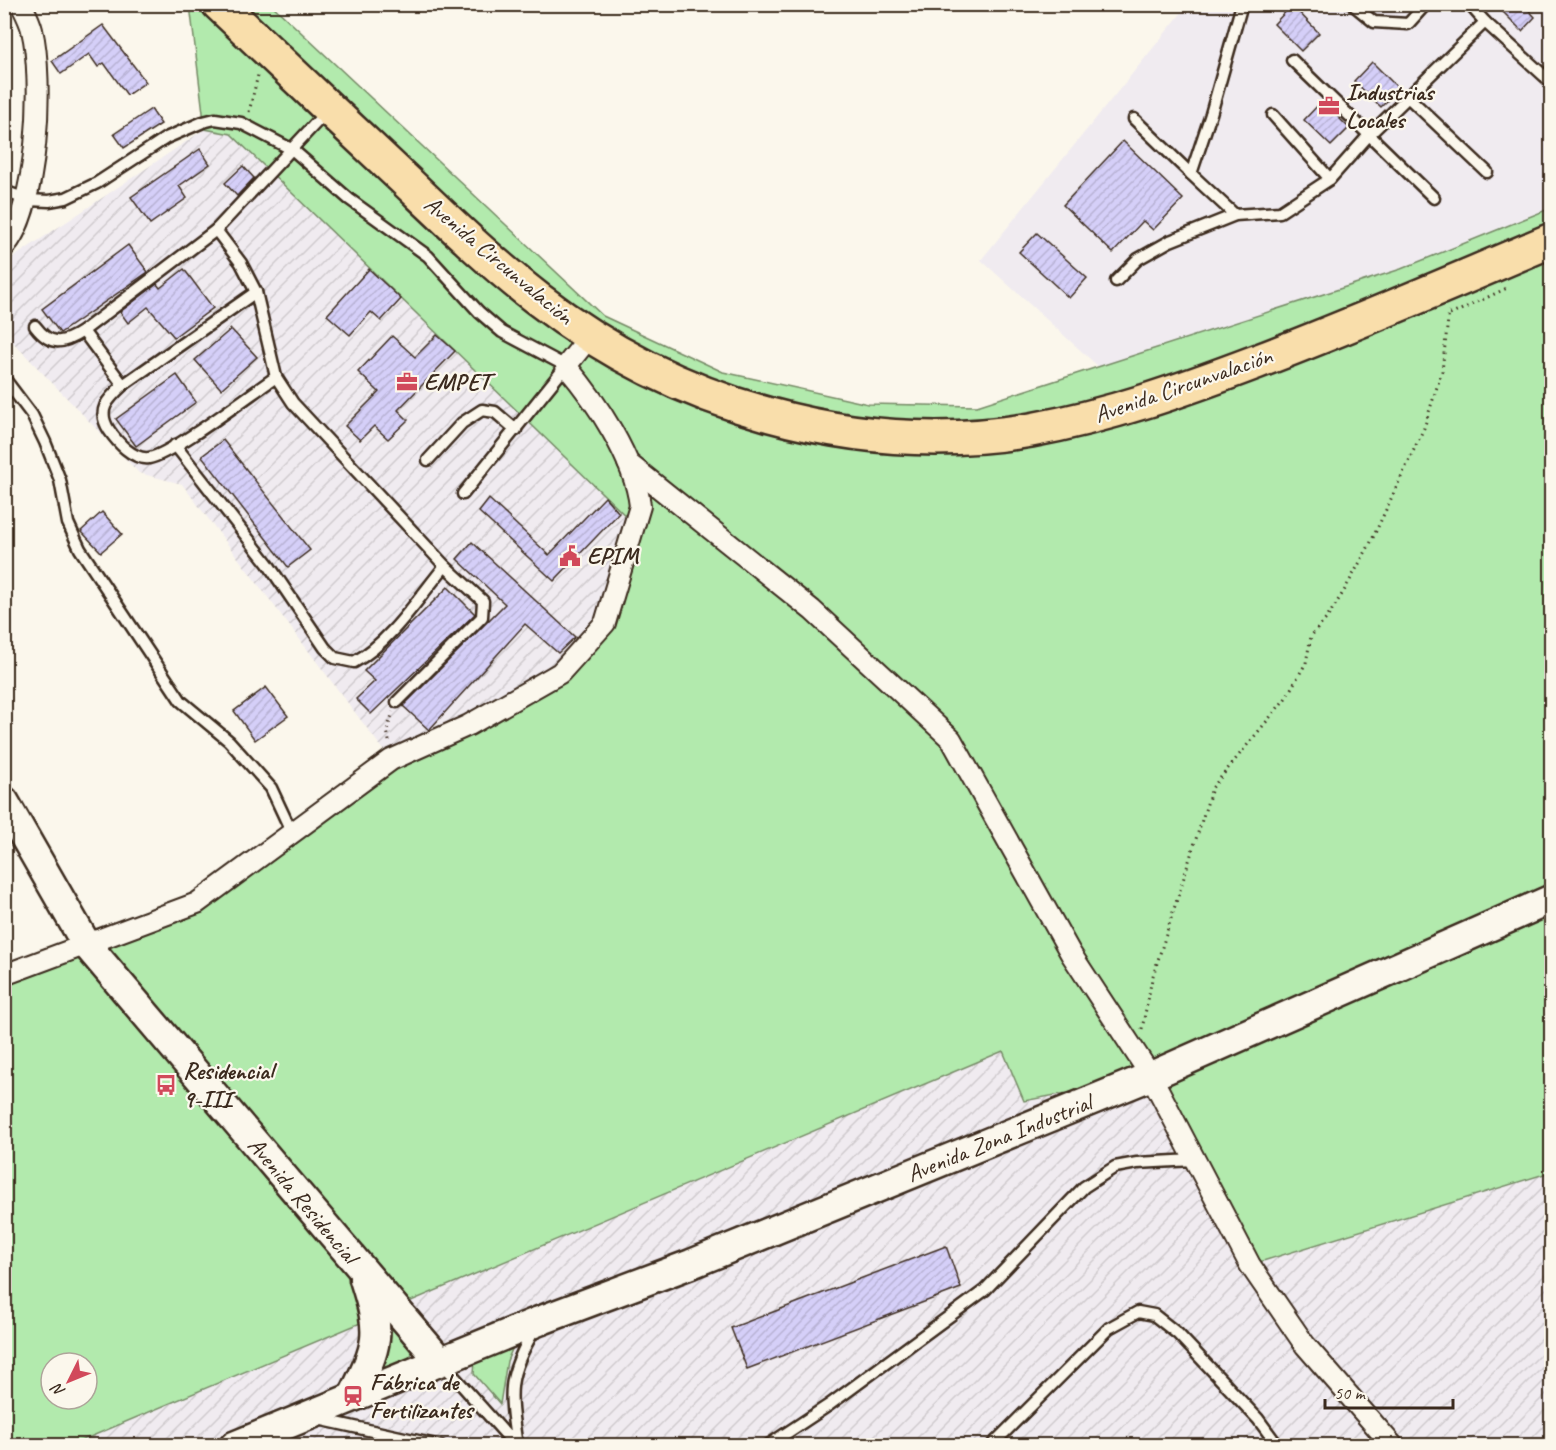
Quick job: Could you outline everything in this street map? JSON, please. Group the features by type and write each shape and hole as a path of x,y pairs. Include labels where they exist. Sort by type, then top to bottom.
{"highway":[{"name":"Avenida Circunvalación","path":"219,4 494,262 539,300 591,335 659,376 713,397 782,418 860,433 923,437 983,436 1030,430 1100,415 1162,397 1359,323 1446,301 1551,240"}],"main road":[{"name":"Avenida Residencial","path":"4,801 87,944 440,1361"},
{"name":"Avenida Zona Industrial","path":"234,1446 539,1321 702,1260 1151,1076 1551,899"},
{"path":"352,1396 376,1344 376,1316 361,1269"}],"street":[{"path":"4,247 12,239 28,200 37,112 36,64 32,30 21,4"},
{"path":"4,975 197,903 391,760 469,725 560,673 605,623 640,506 638,486 628,463 584,387 566,366 591,335"},
{"path":"628,463 812,610 951,739 1071,954 1151,1076 1250,1265 1305,1345 1393,1446"},
{"path":"640,506 658,500 682,506"}],"lane":[{"path":"1191,174 1212,114 1242,4"},
{"path":"1353,4 1374,22 1408,24 1426,4"},
{"path":"1469,4 1551,82"},
{"path":"1116,281 1138,259 1170,241 1235,215 1280,212 1330,179 1370,135 1485,21"},
{"path":"1292,60 1434,198"},
{"path":"1408,98 1487,172"},
{"path":"34,326 50,341 58,343 83,331 216,230 329,109"},
{"path":"1273,115 1330,179"},
{"path":"4,190 28,200 49,201 80,193 166,138 215,119 241,123 293,150 332,185 428,256 479,312 502,332 566,366 464,494"},
{"path":"1134,119 1235,215"},
{"path":"216,230 241,263 256,292 276,377 293,403 445,566 483,601 482,617 397,702"},
{"path":"256,292 123,385 106,402 102,410 104,422 112,434 138,457 148,458 175,445 276,377"},
{"path":"83,331 123,385"},
{"path":"4,378 32,415 45,442 60,480 68,523 80,549 181,701 229,741 271,788 292,833"},
{"path":"428,460 462,423 482,410 495,412 516,430"},
{"path":"175,445 268,564 318,639 335,658 354,662 365,656 403,618 445,566"},
{"path":"767,1446 829,1405 985,1290 1083,1186 1115,1167 1137,1163 1194,1160"},
{"path":"991,1446 1109,1328 1138,1312 1154,1315 1178,1334 1258,1419 1278,1446"},
{"path":"516,1446 510,1401 514,1366 539,1321"},
{"path":"440,1361 516,1446"},
{"path":"306,1417 441,1446"}],"path":[{"path":"241,123 251,108 255,95 259,42"},
{"path":"1142,1030 1152,979 1212,788 1285,699 1306,663 1311,636 1327,618 1360,563 1424,428 1442,371 1446,301 1511,286"},
{"path":"391,760 387,730 397,702"}],"shaded area":[{"name":"Industrias Locales","path":"1188,5 1551,5 1551,208 1402,269 1100,368 981,260"},
{"path":"229,119 951,739 1250,1265 1551,1172 1551,1445 5,1445 197,903 391,760 182,484 139,473 5,334 5,263 205,129"}],"green space":[{"path":"190,5 272,5 603,316 723,372 868,404 977,406 1401,269 1551,208 1551,1172 1250,1265 1151,1077 1024,1101 1003,1051 385,1312 414,1351 408,1359 373,1374 384,1313 71,1445 5,1446 5,977 197,903 391,760 517,697 605,623 634,524 231,134 205,129"},
{"path":"517,1338 507,1361 500,1404 474,1374 475,1360"}],"building":[{"path":"1495,4 1523,4 1535,17 1522,31"},
{"path":"1292,5 1319,33 1301,51 1274,24"},
{"path":"103,25 146,82 127,95 104,63 98,67 89,54 61,74 52,61"},
{"path":"1372,62 1399,89 1381,107 1354,81"},
{"path":"1322,101 1349,128 1331,146 1304,120"},
{"path":"151,109 161,124 124,148 114,134"},
{"path":"1123,141 1183,199 1153,230 1143,221 1113,253 1063,205"},
{"path":"200,149 210,164 179,186 187,198 150,224 131,197"},
{"path":"243,166 254,178 237,196 225,183"},
{"path":"1037,233 1087,278 1069,298 1019,252"},
{"path":"128,245 148,272 60,333 42,309"},
{"path":"184,269 213,308 174,337 148,307 128,323 120,312 157,284 160,288"},
{"path":"369,269 401,299 381,321 371,312 350,335 327,315"},
{"path":"231,329 257,357 221,389 195,360"},
{"path":"437,335 455,351 398,410 408,420 388,439 374,426 360,440 345,426 379,392 358,372 392,336 415,357"},
{"path":"177,375 196,402 136,446 116,419"},
{"path":"223,440 310,550 288,567 202,456"},
{"path":"605,497 619,513 554,581 479,512 489,499 549,555"},
{"path":"102,512 122,534 101,552 81,531"},
{"path":"472,542 575,637 558,653 525,624 429,730 403,706 505,604 457,559"},
{"path":"448,587 475,614 371,714 356,699 375,681 364,671"},
{"path":"266,687 288,716 255,740 234,711"},
{"path":"946,1246 961,1288 747,1369 731,1328"}],"place":[{"name":"Industrias Locales","path":"1329,106"},
{"name":"EMPET","path":"407,382"},
{"name":"EPIM","path":"570,556"},
{"name":"Residencial 9-III","path":"166,1085"},
{"name":"Fábrica de Fertilizantes","path":"353,1396"}]}
